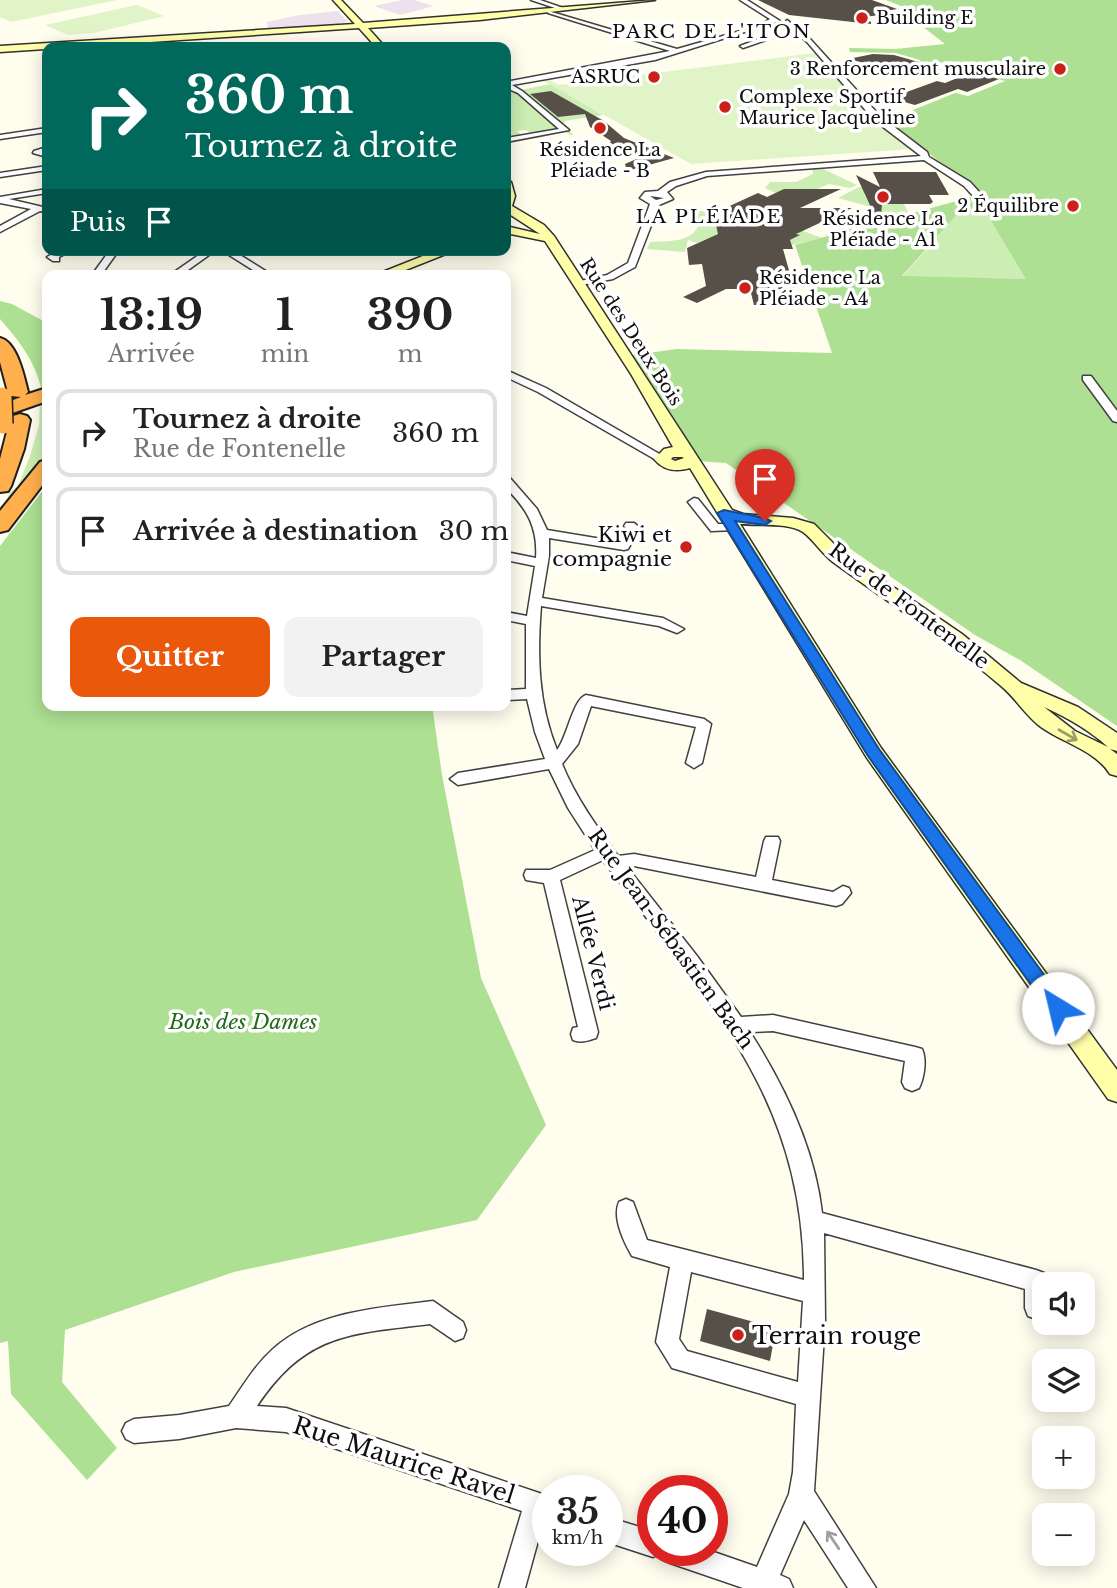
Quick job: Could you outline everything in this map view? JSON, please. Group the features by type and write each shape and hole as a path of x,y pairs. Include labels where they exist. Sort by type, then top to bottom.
{"highway":[{"path":"0,343 13,370 6,410 14,449 0,486"},
{"path":"6,410 42,396"},
{"path":"0,525 42,472"}],"street":[{"path":"337,0 376,42"},
{"path":"534,0 568,10"},
{"path":"152,42 182,37 550,12 651,0"},
{"path":"743,0 774,19 787,22 809,41 877,118 924,154 925,158 967,184 978,197"},
{"path":"550,12 678,52"},
{"path":"511,84 678,52 734,35 774,19"},
{"path":"734,35 760,40 743,46"},
{"path":"0,48 42,47"},
{"path":"511,88 565,130 511,138"},
{"path":"0,137 42,131"},
{"path":"579,284 610,277 632,265 654,203 645,200 644,196 660,193 673,184 706,174 925,158"},
{"path":"0,174 42,169"},
{"path":"0,199 42,192"},
{"path":"0,199 42,209"},
{"path":"0,229 42,209"},
{"name":"Rue des Deux Bois","path":"511,210 545,231 638,374 676,455"},
{"path":"511,221 533,225"},
{"name":"Rue des Deux Bois","path":"511,231 542,238 552,245"},
{"path":"54,256 52,257 56,258"},
{"path":"100,270 110,256"},
{"path":"182,270 203,256"},
{"path":"235,256 259,270"},
{"path":"390,270 422,256"},
{"path":"393,270 433,256"},
{"path":"511,375 542,390 645,451 676,455 707,487 874,752 1117,1091"},
{"path":"1087,378 1117,419"},
{"name":"Rue Jean-Sébastien Bach","path":"514,496 539,524 541,533 541,563 531,654 533,694 541,730 572,802 737,1025 772,1085 793,1136 812,1220 815,1329 801,1493 771,1585"},
{"path":"694,502 715,528 728,520"},
{"name":"Rue de Fontenelle","path":"728,520 793,523 808,528 836,556 955,638 1047,710 1068,736 1098,750 1112,761 1117,769"},
{"path":"541,533 624,546 634,528 630,526"},
{"path":"511,557 541,563"},
{"path":"536,601 663,622 677,629"},
{"path":"511,617 534,621"},
{"path":"511,695 533,694"},
{"path":"458,779 555,763 570,744 586,700 704,724 694,763"},
{"name":"Rue de Fontenelle","path":"1047,710 1094,724 1117,744"},
{"path":"763,884 772,841"},
{"path":"611,858 836,898 843,893"},
{"name":"Allée Verdi","path":"532,875 551,877 611,858"},
{"name":"Allée Verdi","path":"551,877 589,1032 580,1034"},
{"path":"737,1025 773,1023 915,1055 912,1082"},
{"path":"626,1209 633,1238 640,1249 814,1293"},
{"path":"812,1220 1032,1280"},
{"path":"682,1259 667,1342 680,1360 808,1396"},
{"path":"236,1416 281,1357 307,1339 352,1323 433,1312 455,1330"},
{"name":"Rue Maurice Ravel","path":"134,1431 179,1427 236,1416 286,1420 532,1503"},
{"path":"801,1493 863,1588"},
{"path":"512,1588 532,1533"},
{"path":"716,1566 771,1585"}],"shaded area":[{"path":"414,0 434,6 400,15 374,6"},
{"path":"338,11 348,22 339,23 340,26 268,29 267,22"}],"green space":[{"path":"0,0 117,0 11,22 0,17"},
{"path":"886,0 1117,0 1117,726 1020,660 975,635 726,463 697,461 633,355 677,349 832,353 795,245 975,196 960,177 886,121 955,93 968,96 1005,81 986,75 1011,64 997,60 978,63 945,61 923,66 920,60 896,53 850,52 849,48 895,49 945,44 922,26 911,10","holes":["962,209 987,214 1026,279 902,276"]},
{"path":"137,5 164,16 94,33 68,35 45,25"},
{"name":"Complexe Sportif Maurice Jacqueline","path":"815,53 873,118 913,149 691,164 544,81 550,80 559,85"},
{"path":"550,84 603,115 565,121 564,124 573,135 570,135 523,98 561,131 517,131 523,137 511,139 511,92 518,93 516,91"},
{"path":"812,168 821,168 857,185 850,188 829,184 817,189 776,193 765,188 770,182 796,182 813,174"},
{"path":"859,187 867,187 864,194 868,201 889,201 891,204 903,202 909,214 829,236 825,235 840,228 824,222 847,216 878,214 875,208 838,198"},
{"path":"962,209 987,214 1027,279 902,277"},
{"path":"697,210 725,217 715,221 718,234 697,243 688,240 685,252 647,249 650,242 679,240 692,234 699,223 689,213"},
{"path":"815,225 803,231 822,238 792,245 790,240 799,236 796,234"},
{"path":"0,301 12,304 42,320 42,391 26,352 0,319"},
{"path":"40,400 42,469 21,494 3,508 10,492 18,486 30,456 39,425"},
{"name":"Bois des Dames","path":"42,491 42,711 433,711 442,775 481,978 546,1125 477,1220 234,1272 65,1330 62,1382 117,1448 87,1480 11,1394 8,1341 0,1343 0,546"}],"building":[{"path":"758,0 872,0 897,9 876,13 882,15 862,17 871,24 789,15"},
{"path":"873,54 894,55 922,63 884,68 848,59"},
{"path":"972,72 999,79 967,92 958,89 915,105 890,98 937,81 945,83"},
{"path":"551,91 604,121 624,138 674,158 627,171 625,164 641,157 610,143 611,141 590,127 585,114 558,117 530,94"},
{"path":"873,172 936,172 949,195 929,195 933,202 930,204 882,204 880,227 856,175 880,187"},
{"path":"784,189 841,189 800,208 852,208 796,234 800,235 790,240 793,249 783,249 794,288 770,290 774,305 754,305 750,289 726,289 697,303 683,297 706,286 702,264 689,265 687,248 718,234 715,221 734,213 723,209 758,193 767,197"},
{"name":"Terrain rouge","path":"707,1309 776,1328 770,1361 700,1341"}],"place":[{"name":"Building E","path":"862,18"},
{"name":"3 Renforcement musculaire","path":"1060,69"},
{"name":"ASRUC","path":"654,77"},
{"name":"Complexe Sportif Maurice Jacqueline","path":"725,107"},
{"name":"Résidence La Pléiade - B","path":"600,128"},
{"name":"Résidence La Pléïade - A1","path":"883,197"},
{"name":"2 Équilibre","path":"1073,206"},
{"name":"Résidence La Pléiade - A4","path":"745,288"},
{"name":"Kiwi et compagnie","path":"686,547"},
{"name":"Terrain rouge","path":"738,1335"}],"district":[{"name":"PARC DE L'ITON","path":"712,31"},
{"name":"LA PLÉIADE","path":"709,216"}],"route":[{"path":"765,521 741,519 724,513 874,752 1058,1008"}]}
